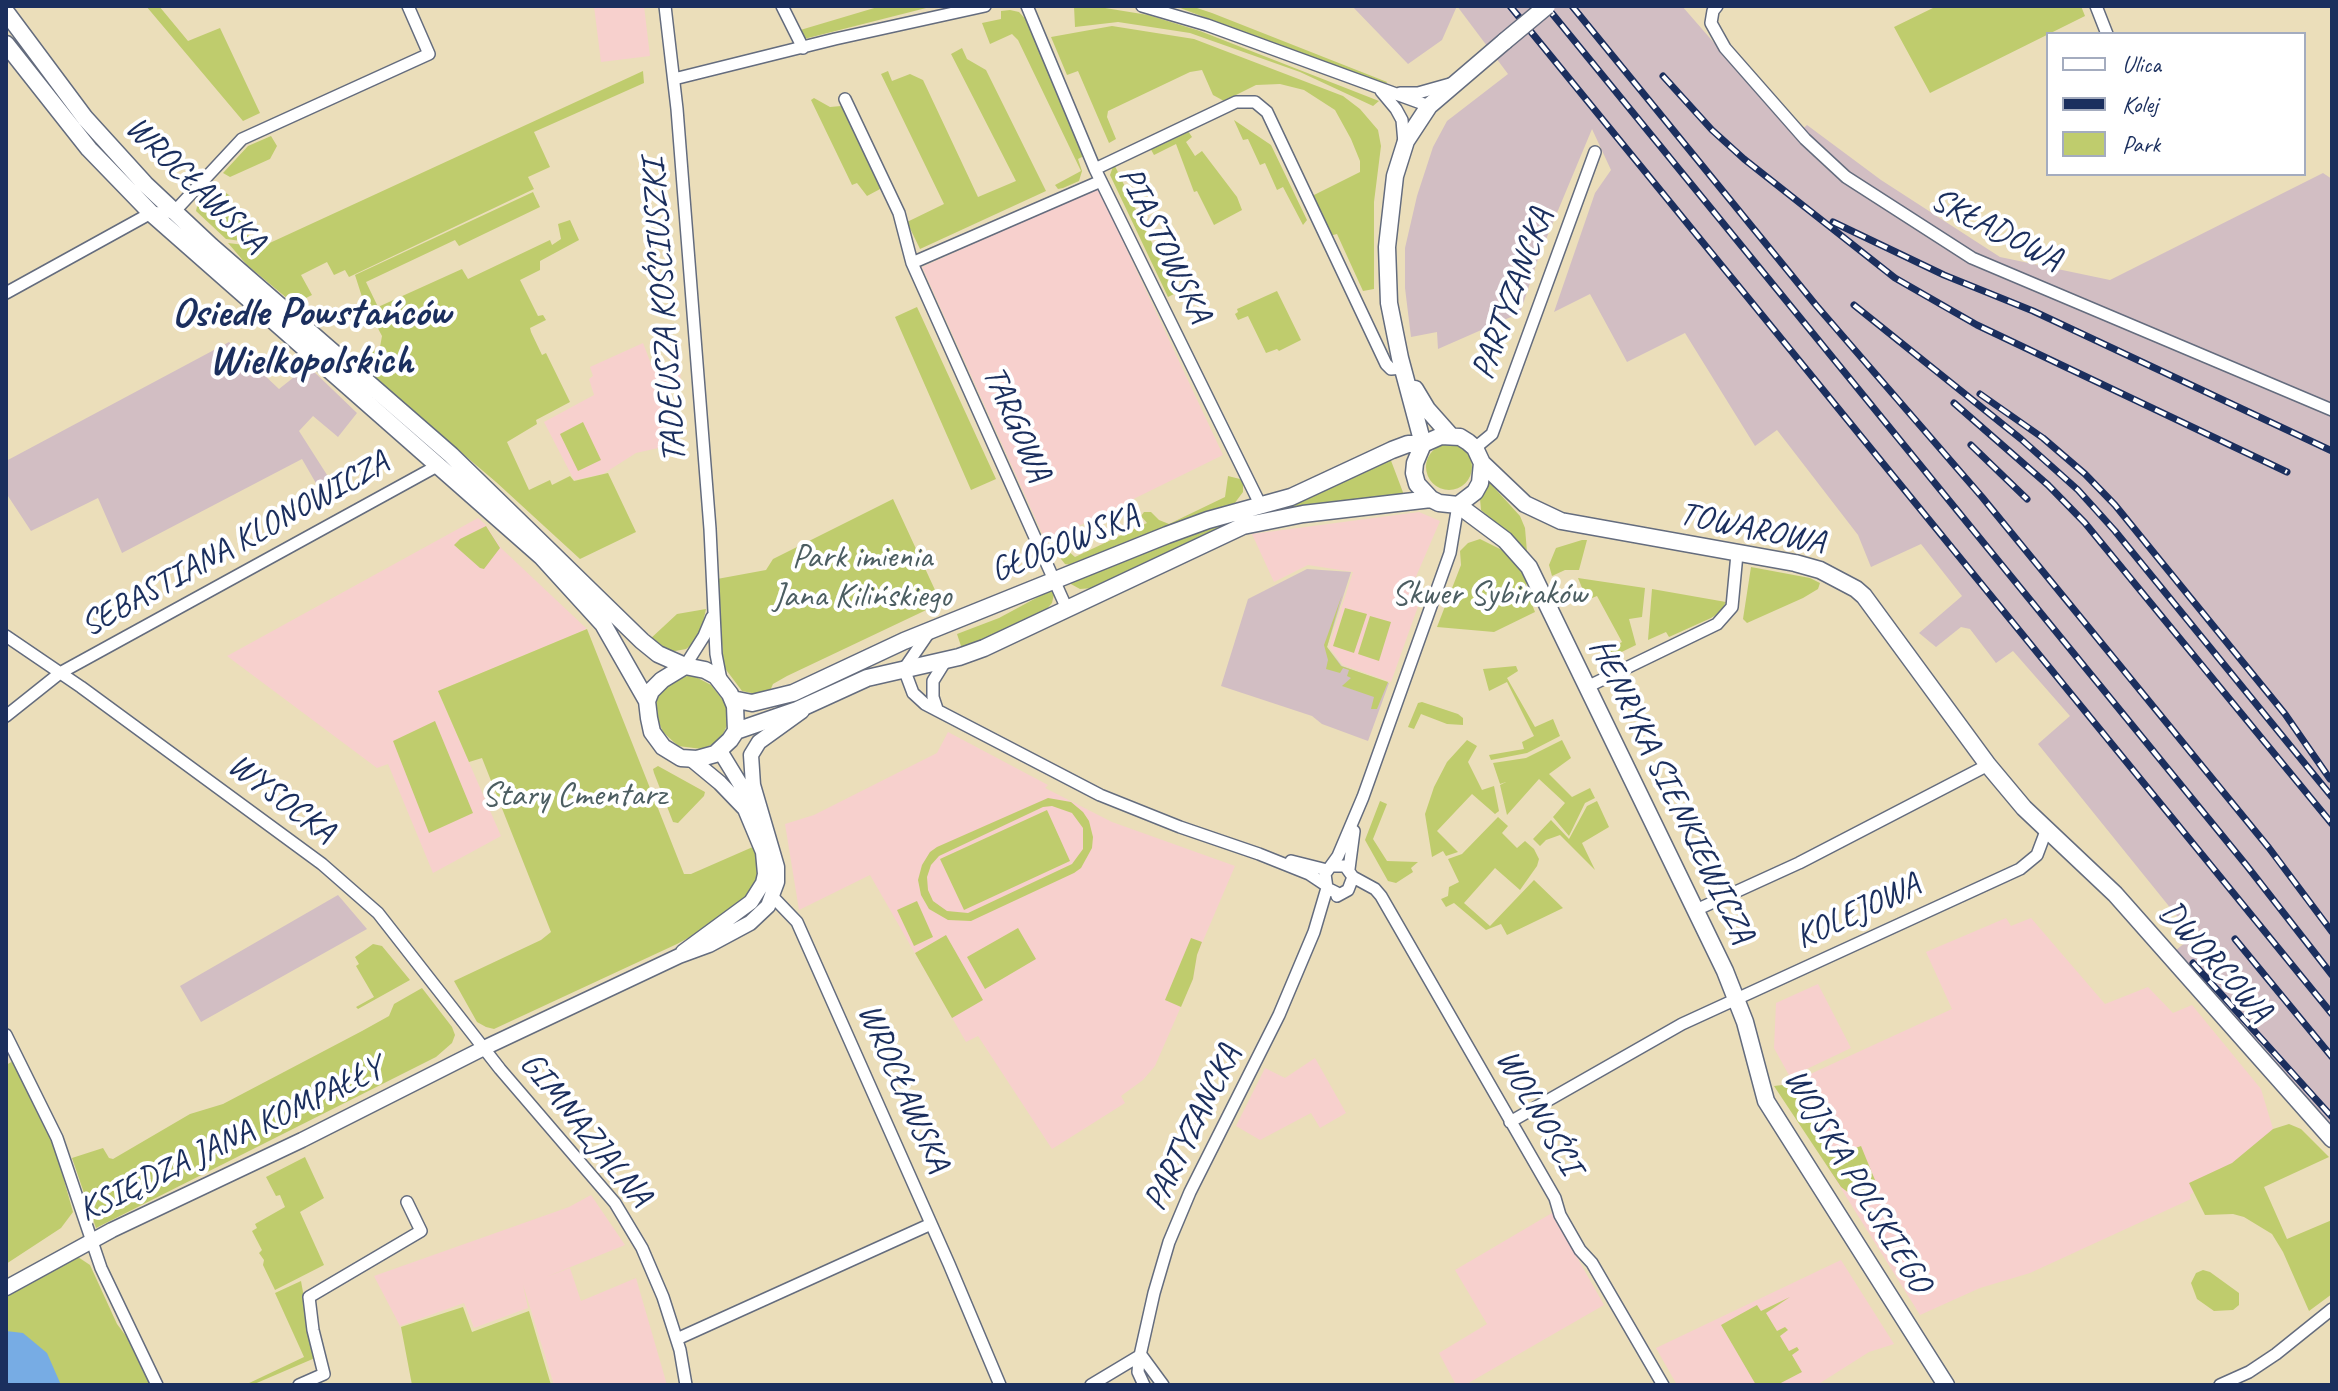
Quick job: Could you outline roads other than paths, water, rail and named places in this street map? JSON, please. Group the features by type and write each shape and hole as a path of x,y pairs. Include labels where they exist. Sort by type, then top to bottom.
{"main road":[{"path":"1423,444 1441,436 1468,442 1479,456 1480,483 1475,492 1458,505 1439,503 1417,484 1414,473 1423,444 1389,303 1387,247 1395,176 1404,146 1429,106 1547,6"},
{"name":"WROCŁAWSKA","path":"6,12 85,118 174,212 451,455 642,641 658,654 685,666"},
{"name":"WROCŁAWSKA","path":"6,44 11,61 151,213 527,542 603,624 647,701"},
{"path":"1402,363 1427,409 1451,436"},
{"name":"GŁOGOWSKA","path":"732,699 752,703 793,693 930,631 1055,580 1208,520 1303,492 1403,445 1423,444"},
{"name":"TOWAROWA","path":"1479,456 1525,504 1561,521 1820,570 1856,589 1988,765 2046,831"},
{"name":"GŁOGOWSKA","path":"736,731 809,706 856,682 984,648 1243,526 1303,514 1431,499"},
{"name":"HENRYKA SIENKIEWICZA","path":"1458,505 1505,540 1525,561 1737,999"},
{"path":"685,666 705,670 721,680 732,699 736,731 720,751 709,757 691,759 674,755 659,743 650,726 647,701 656,685 685,666"},
{"name":"DWORCOWA","path":"2046,831 2115,894 2332,1139"},
{"name":"WOJSKA POLSKIEGO","path":"1737,999 1766,1101 1946,1385"}],"street":[{"path":"6,293 151,213 174,212 242,139 429,54 408,6"},
{"name":"TADEUSZA KOŚCIUSZKI","path":"665,6 674,79 710,529 713,613 721,680"},
{"path":"782,6 803,48"},
{"path":"674,79 985,6"},
{"name":"PIASTOWSKA","path":"1027,6 1095,169 1261,506"},
{"path":"1142,6 1207,25 1429,106"},
{"name":"SKŁADOWA","path":"1717,6 1711,23 1725,48 1805,139 1846,177 1972,258 2332,410"},
{"path":"2095,6 2106,32"},
{"path":"11,61 31,48"},
{"path":"1394,93 1418,93 1454,82"},
{"path":"1378,88 1402,120 1404,146"},
{"name":"TARGOWA","path":"845,99 899,213 912,263 1067,609"},
{"path":"1095,169 1236,102 1255,102 1267,112 1386,364 1391,369 1402,363"},
{"name":"PARTYZANCKA","path":"1479,456 1492,434 1595,152"},
{"path":"912,263 1101,181"},
{"name":"SEBASTIANA KLONOWICZA","path":"6,716 60,673 437,466"},
{"path":"1325,886 1330,868 1358,810 1450,553 1458,505"},
{"path":"1587,687 1717,624 1732,607 1737,554"},
{"name":"TADEUSZA KOŚCIUSZKI","path":"685,666 704,636 713,613"},
{"path":"930,631 904,669 913,693 925,704 1100,795 1309,874 1339,894 1348,890 1358,810"},
{"name":"WYSOCKA","path":"6,636 351,887 391,930 484,1048"},
{"path":"937,709 933,681 946,660"},
{"path":"679,956 702,949 750,923 765,911 773,897 777,867 751,776 751,755 759,742 809,706"},
{"path":"720,751 761,819"},
{"path":"679,956 757,896 763,883 765,865 751,820 733,795 691,759"},
{"path":"1696,910 1799,863 1988,765"},
{"name":"KOLEJOWA","path":"1510,1122 1682,1024 2020,869 2037,855 2046,831"},
{"path":"1259,854 1330,868 1341,865 1351,873"},
{"name":"WOLNOŚCI","path":"1351,873 1381,896 1555,1198 1567,1228 1592,1263 1663,1385"},
{"name":"PARTYZANCKA","path":"1314,932 1325,886"},
{"name":"PARTYZANCKA","path":"1144,1385 1138,1372 1154,1293 1182,1209 1279,1015 1314,932 1339,894"},
{"name":"WROCŁAWSKA","path":"773,897 797,922 1000,1385"},
{"name":"KSIĘDZA JANA KOMPAŁŁY","path":"6,1288 91,1241 679,956"},
{"path":"6,1035 57,1138 101,1268 157,1385"},
{"name":"GIMNAZJALNA","path":"484,1048 615,1203 642,1248 677,1339 686,1385"},
{"path":"299,1385 324,1374 309,1297 421,1231 407,1202"},
{"path":"677,1339 931,1224"},
{"path":"2220,1385 2249,1372 2276,1354 2332,1309"},
{"path":"1091,1385 1141,1355 1163,1385"}],"water":[{"path":"6,1331 23,1333 47,1353 61,1385 6,1385"}],"railway":[{"path":"1510,6 2332,1014"},
{"path":"1546,6 2247,866 2332,975"},
{"path":"1572,6 1815,304 1982,497 2269,848 2332,932"},
{"path":"1663,76 1712,130 1744,159 1895,278 1977,325 2287,472"},
{"path":"1833,222 1944,275 2033,311 2332,451"},
{"path":"1854,305 2021,439 2078,490 2332,797"},
{"path":"1980,394 2043,438 2115,505 2285,714 2330,779"},
{"path":"1954,403 2048,485 2085,523 2332,824"},
{"path":"1971,445 2027,499"},
{"path":"2235,939 2332,1057"},
{"path":"2193,963 2332,1117"}],"district":[{"name":"Osiedle Powstańców Wielkopolskich","path":"311,338"}],"park label":[{"name":"Park imienia Jana Kilińskiego","path":"862,578"},
{"name":"Skwer Sybiraków","path":"1489,595"},
{"name":"Stary Cmentarz","path":"574,796"}]}
